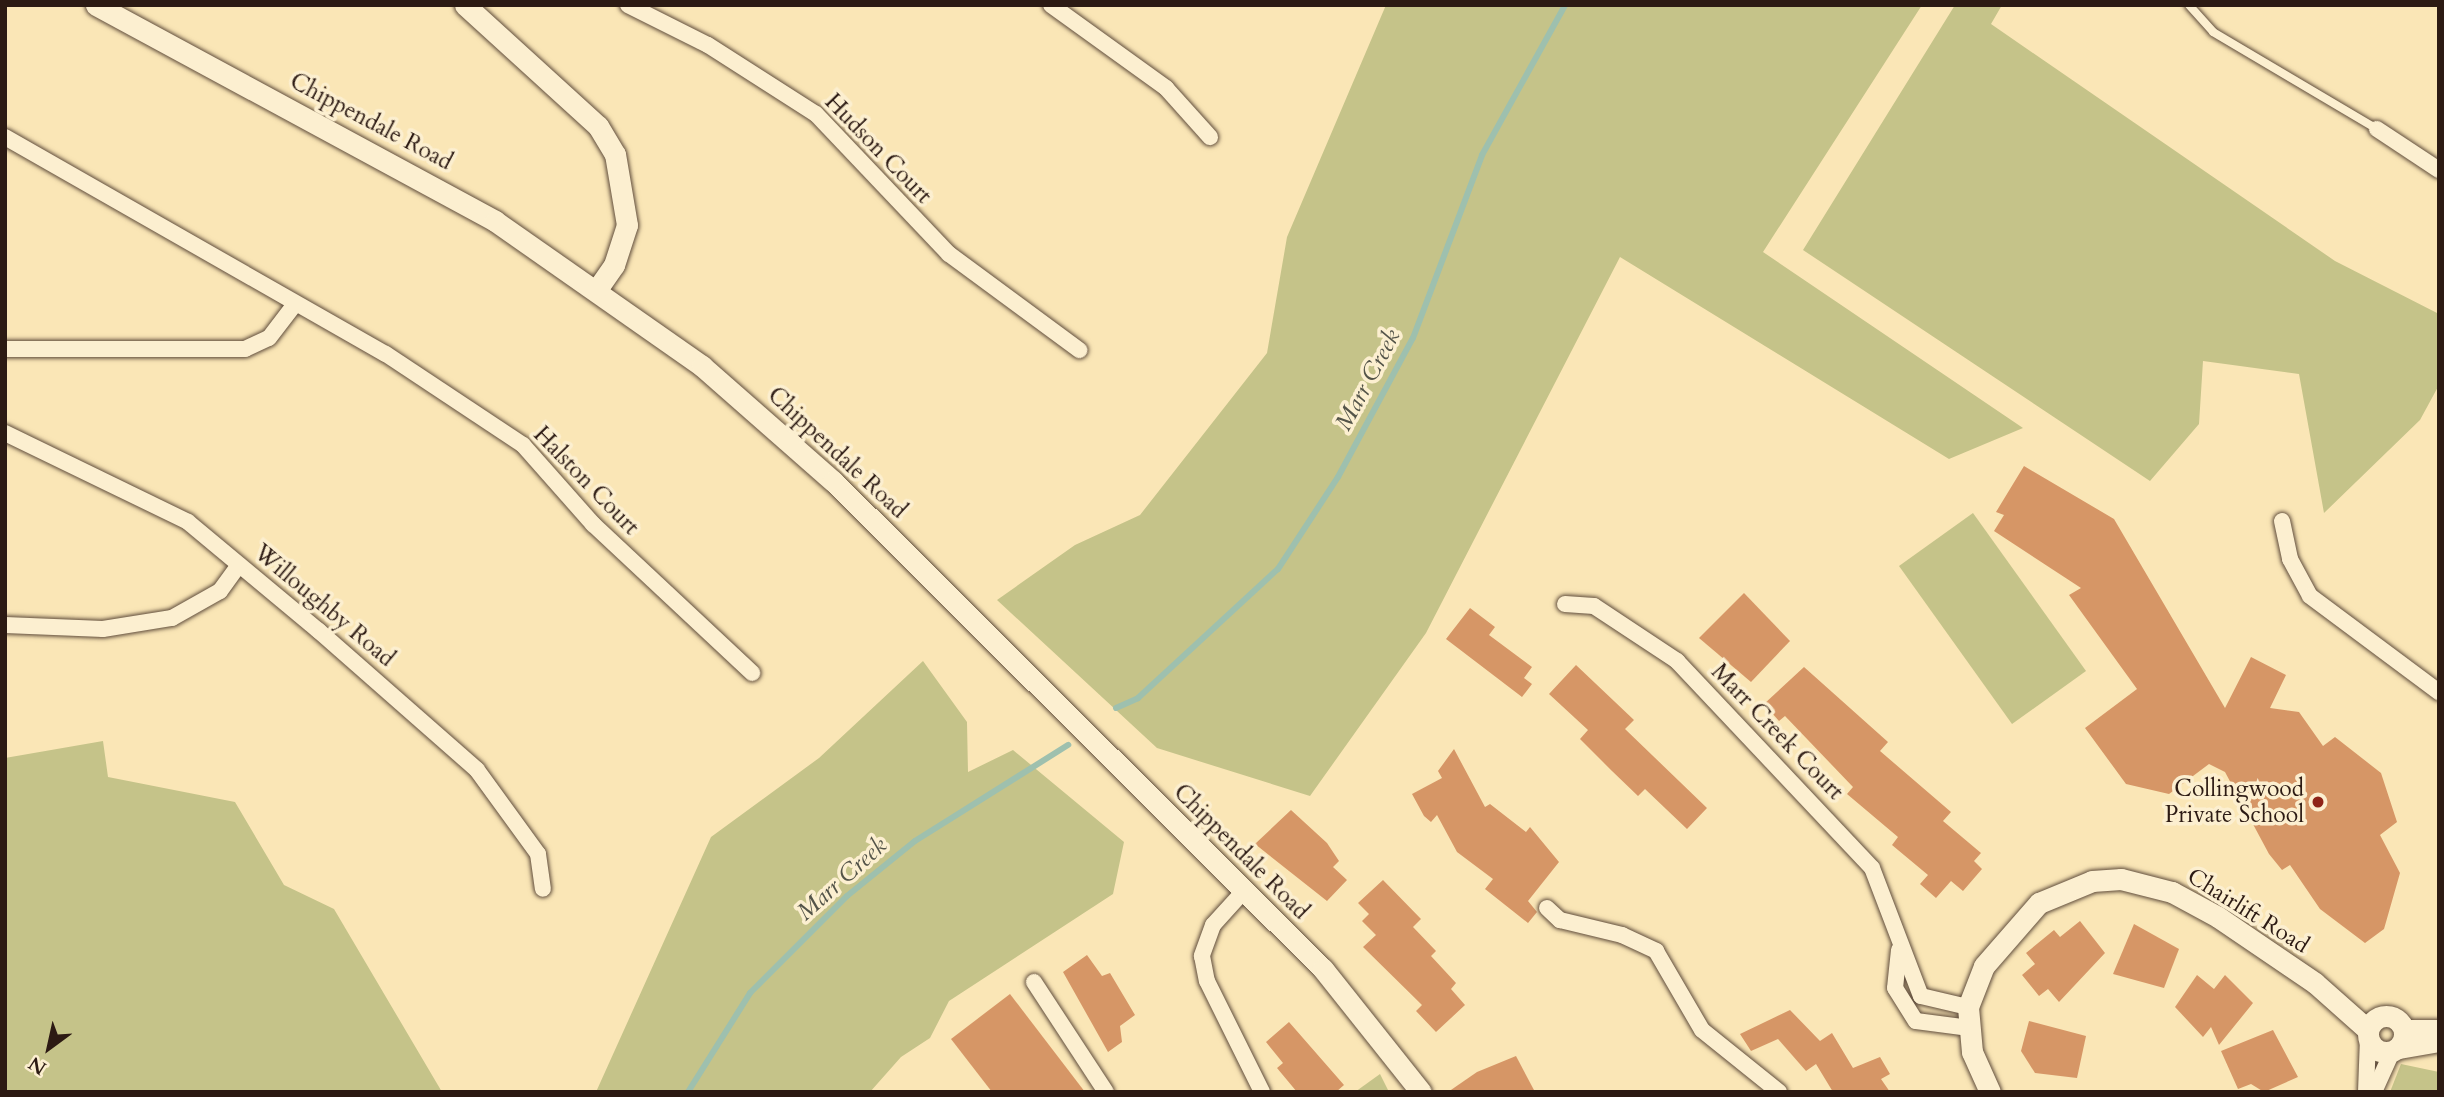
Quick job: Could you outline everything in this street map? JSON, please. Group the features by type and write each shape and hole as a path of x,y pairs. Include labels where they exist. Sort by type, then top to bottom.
{"street":[{"name":"Chippendale Road","path":"96,5 434,185 598,288 802,452 1242,893 1323,968 1421,1092"},
{"path":"465,5 598,126 615,154 627,225 614,265 598,288"},
{"name":"Hudson Court","path":"628,5 708,45 816,114 949,254 1079,349"},
{"path":"1051,5 1166,88 1210,137"},
{"path":"2377,129 2439,170"},
{"path":"5,137 295,304 270,338 245,349 5,349"},
{"name":"Halston Court","path":"295,304 523,445 593,524 752,673"},
{"name":"Willoughby Road","path":"5,433 156,502 239,565 478,770 538,854 544,889"},
{"path":"2282,522 2291,559 2311,596 2439,692"},
{"path":"5,625 103,629 172,618 220,591 239,565"},
{"name":"Marr Creek Court","path":"1565,604 1594,606 1677,661 1836,825 1872,869 1899,950 1921,996 1968,1007"},
{"name":"Chairlift Road","path":"1990,1092 1972,1052 1968,1007 1984,966 2039,903 2072,887 2121,879 2172,892 2218,917 2315,984 2372,1028"},
{"path":"1242,893 1213,925 1202,956 1207,981 1262,1092"},
{"path":"1547,908 1560,920 1622,935 1656,951 1702,1030 1779,1092"},
{"name":"Marr Creek Court","path":"1899,950 1895,988 1916,1021 1970,1028"},
{"path":"1034,982 1106,1092"},
{"path":"2372,1028 2398,1019 2398,1043 2374,1092"},
{"path":"2372,1028 2379,1051 2439,1030"},
{"path":"2365,1092 2372,1028"},
{"path":"2398,1043 2439,1041"}],"lane":[{"path":"2189,5 2213,32 2377,129"}],"shaded area":[{"path":"1386,5 1922,5 1763,252 2023,428 1949,459 1620,257 1426,633 1310,796 1157,748 997,600 1075,545 1140,515 1267,353 1287,237"},
{"path":"1955,5 2002,5 1991,24 2335,261 2439,314 2439,385 2420,420 2324,513 2299,374 2203,361 2199,424 2150,481 1803,250"},
{"path":"1973,513 2086,671 2012,724 1899,566"},
{"path":"923,661 967,722 968,772 1013,750 1124,842 1113,894 949,1001 930,1038 901,1057 870,1092 596,1092 711,837 819,758"},
{"path":"103,741 108,777 235,802 284,885 334,909 442,1092 5,1092 5,758"},
{"path":"2401,1064 2439,1072 2439,1092 2390,1092"},
{"path":"1380,1074 1389,1092 1355,1092"}],"building":[{"name":"Collingwood Private School","path":"2024,466 2114,519 2225,708 2251,657 2286,675 2270,708 2299,712 2323,746 2335,737 2381,773 2397,822 2380,835 2400,873 2384,929 2365,943 2320,909 2290,865 2282,870 2269,854 2225,772 2209,764 2169,794 2126,784 2085,728 2137,689 2069,595 2081,588 1994,531 2004,515 1996,512"},
{"path":"1744,593 1790,641 1751,682 1699,638"},
{"path":"1470,608 1495,627 1489,635 1532,667 1524,678 1532,684 1522,697 1446,639"},
{"path":"1576,665 1634,720 1625,729 1707,808 1687,829 1645,789 1638,796 1612,771 1580,739 1588,730 1549,694"},
{"path":"1804,667 1888,742 1880,751 1951,812 1943,821 1981,853 1974,861 1982,869 1963,891 1951,881 1936,898 1920,884 1928,875 1892,845 1898,837 1847,794 1853,787 1785,716 1779,721 1764,704"},
{"path":"1454,749 1485,807 1490,804 1526,832 1530,827 1559,862 1528,901 1537,912 1528,923 1485,889 1493,879 1457,852 1437,815 1431,822 1424,816 1412,794 1442,778 1438,771"},
{"path":"1291,810 1327,843 1339,861 1333,867 1347,880 1327,901 1255,844"},
{"path":"1383,880 1421,919 1413,927 1436,951 1431,956 1456,983 1451,989 1465,1005 1436,1032 1416,1011 1422,1005 1363,947 1376,935 1362,921 1369,914 1358,903"},
{"path":"2080,921 2105,953 2059,1002 2048,989 2039,996 2022,975 2035,964 2026,953 2054,930 2060,937"},
{"path":"2134,924 2179,949 2164,988 2113,974"},
{"path":"1087,955 1102,976 1110,973 1135,1015 1120,1026 1122,1042 1108,1052 1063,972"},
{"path":"2197,975 2214,989 2225,975 2253,1003 2219,1045 2211,1027 2203,1037 2175,1007"},
{"path":"1010,994 1085,1092 992,1092 951,1039"},
{"path":"1790,1010 1820,1041 1832,1033 1853,1068 1880,1057 1890,1074 1881,1079 1890,1092 1833,1092 1816,1064 1806,1071 1778,1039 1751,1051 1740,1034"},
{"path":"2029,1021 2086,1036 2077,1078 2035,1073 2021,1051"},
{"path":"1289,1022 1344,1085 1336,1092 1297,1092 1277,1068 1283,1063 1266,1042"},
{"path":"2273,1030 2298,1077 2264,1092 2251,1084 2238,1089 2221,1051"},
{"path":"1516,1056 1535,1092 1448,1092 1477,1072"}],"waterway":[{"name":"Marr Creek","path":"1116,708 1138,698 1278,569 1338,477 1413,338 1482,155 1565,5"},
{"name":"Marr Creek","path":"688,1092 750,993 847,896 915,841 1068,745"}],"place":[{"name":"Collingwood Private School","path":"2318,802"}]}
